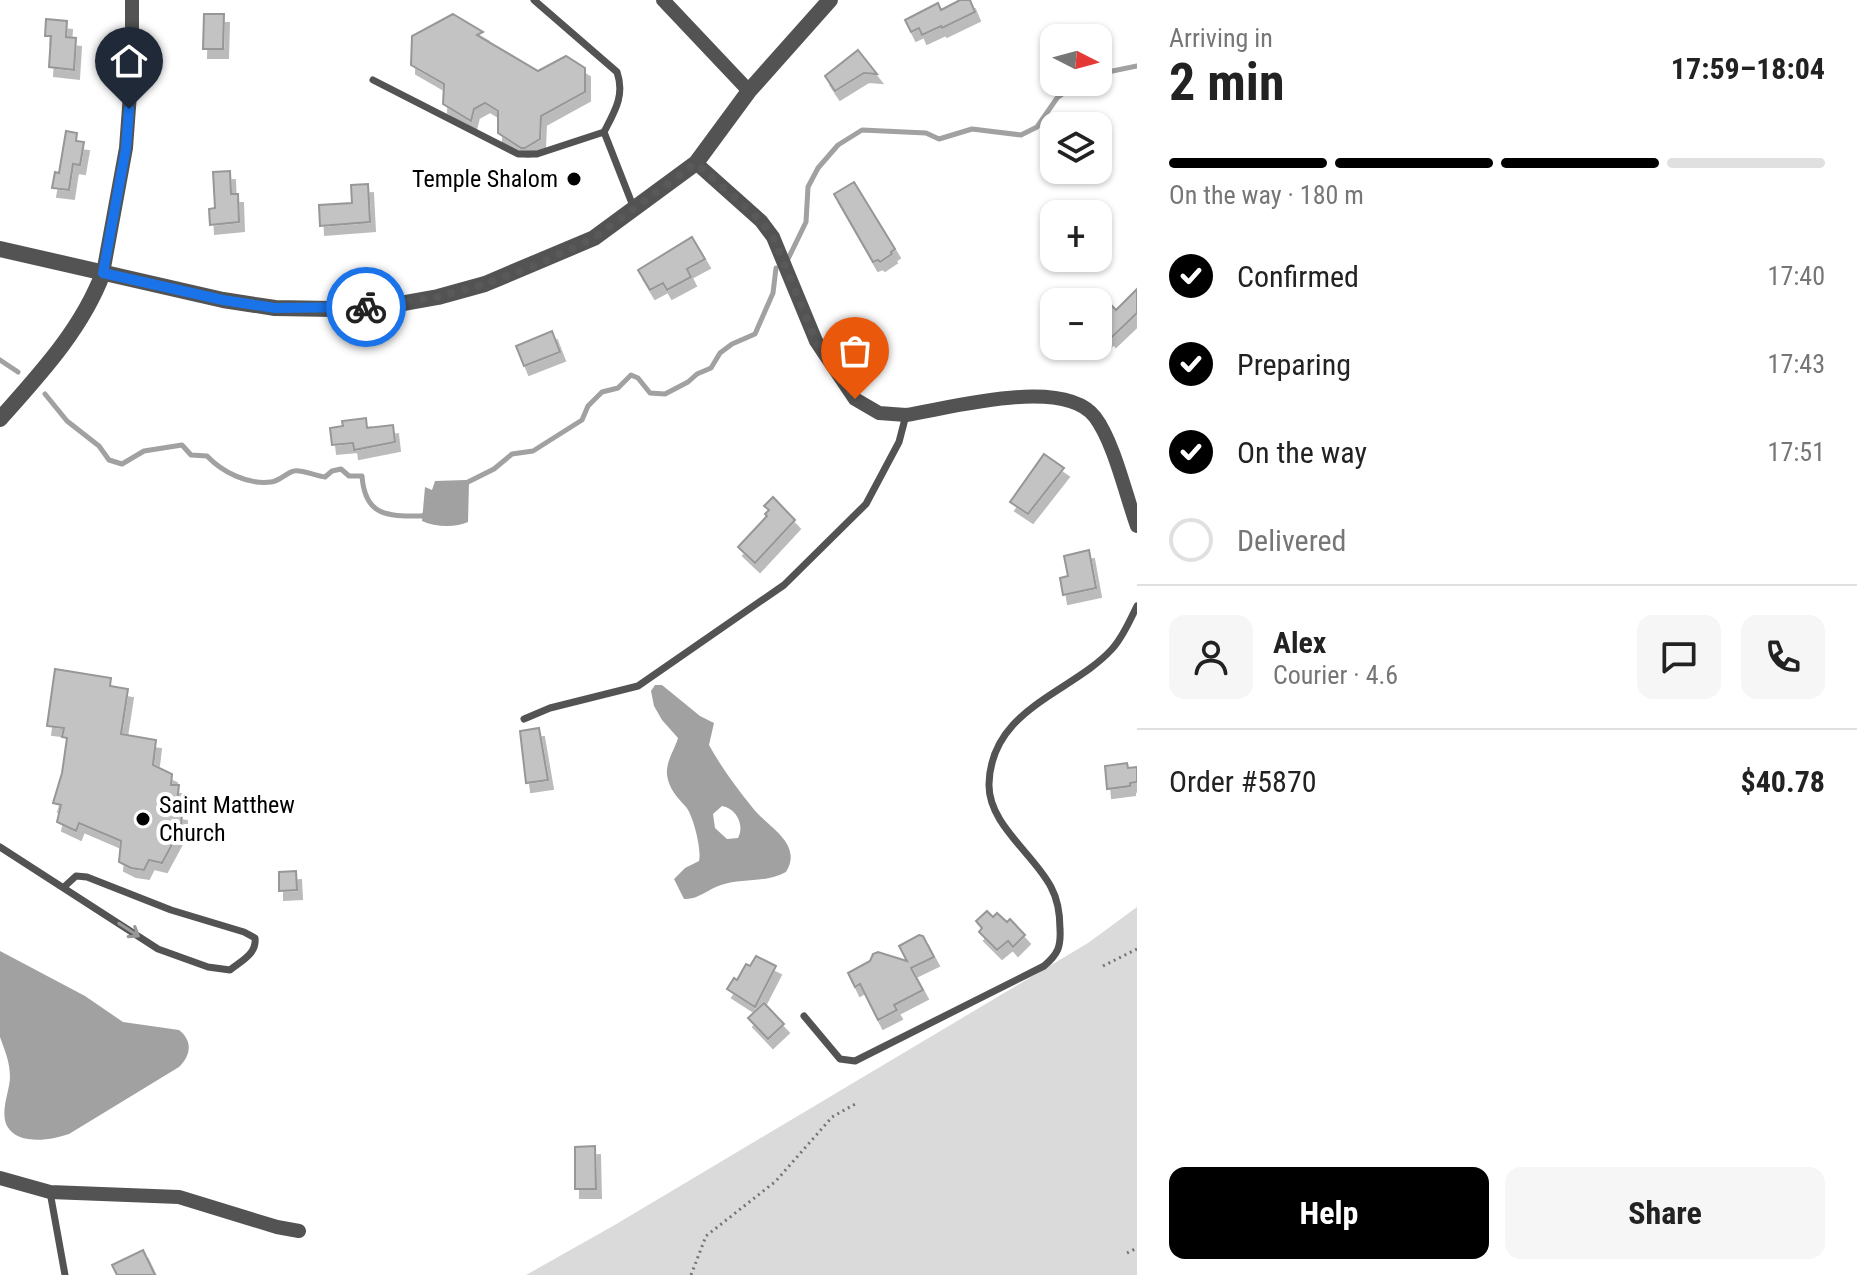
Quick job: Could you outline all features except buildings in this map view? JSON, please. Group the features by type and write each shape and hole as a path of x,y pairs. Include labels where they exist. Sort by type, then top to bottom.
{"street":[{"path":"0,419 69,336 95,294 103,273 126,148 132,67 132,0"},
{"path":"663,0 749,91"},
{"path":"0,249 223,300 275,308 333,309 399,304 485,284 539,264 594,238 696,163 749,91 830,0"},
{"path":"696,163 761,221 773,237 816,341 855,399 879,413 906,415 1037,394 1079,403 1094,415 1104,431 1137,526"},
{"path":"0,1178 50,1192 179,1197 299,1231"}],"lane":[{"path":"534,0 617,72 620,97 604,132 634,209"},
{"path":"373,80 518,154 537,154 604,132"},
{"path":"524,719 550,708 638,686 784,585 866,504 899,442 906,415"},
{"path":"804,1016 832,1052 840,1059 855,1061 974,1003 1054,958 1059,950 1060,914 1052,890 991,803 989,784 992,764 1009,731 1022,717 1039,701 1097,663 1113,648 1137,606"},
{"path":"0,847 158,949 208,967 230,970 256,945 255,938 244,932 171,910 87,877 76,876 64,887"},
{"path":"50,1192 65,1275"}],"path":[{"path":"1103,966 1137,949"},
{"path":"691,1275 706,1236 776,1181 832,1117 857,1103"},
{"path":"1127,1253 1137,1248"}],"shaded area":[{"path":"466,480 469,483 468,522 445,526 422,521 425,487 432,490 435,481"},
{"path":"655,685 662,685 700,716 714,723 709,745 746,799 787,844 790,862 786,872 770,878 721,885 694,898 684,899 674,879 685,868 699,861 698,841 689,811 672,789 667,775 678,738 662,720 654,706 651,691","holes":["722,806 727,807 740,823 738,838 727,839 715,828 713,814"]},
{"path":"1137,907 1137,1275 526,1275 1088,943"},
{"path":"0,951 85,996 123,1022 179,1030 188,1043 186,1058 179,1067 69,1134 36,1140 19,1137 7,1126 4,1115 10,1078 0,1037"}],"waterway":[{"path":"1112,71 1137,66"},
{"path":"788,259 806,222 808,187 818,168 838,145 862,130 926,133 939,139 972,129 1021,135 1037,127 1060,96"},
{"path":"462,485 494,469 512,454 533,451 582,420 588,406 602,392 618,388 631,375 638,378 650,393 665,394 711,368 720,353 755,334 773,293 776,268"},
{"path":"0,360 18,372"},
{"path":"45,394 67,421 99,446 109,460 122,464 144,451 182,445 191,455 207,456 228,472 253,481 274,481 297,471 325,477 341,469 349,476 362,476 368,500 380,511 399,516 426,514"}],"way so far":[{"path":"366,307 438,297 539,264 594,238 696,163 761,221 773,237 816,341 855,399"}],"place":[{"name":"Temple Shalom","path":"574,179"},
{"name":"Saint Matthew Church","path":"143,819"}],"route":[{"path":"129,109 126,148 103,273 223,300 275,308 366,307"}]}
